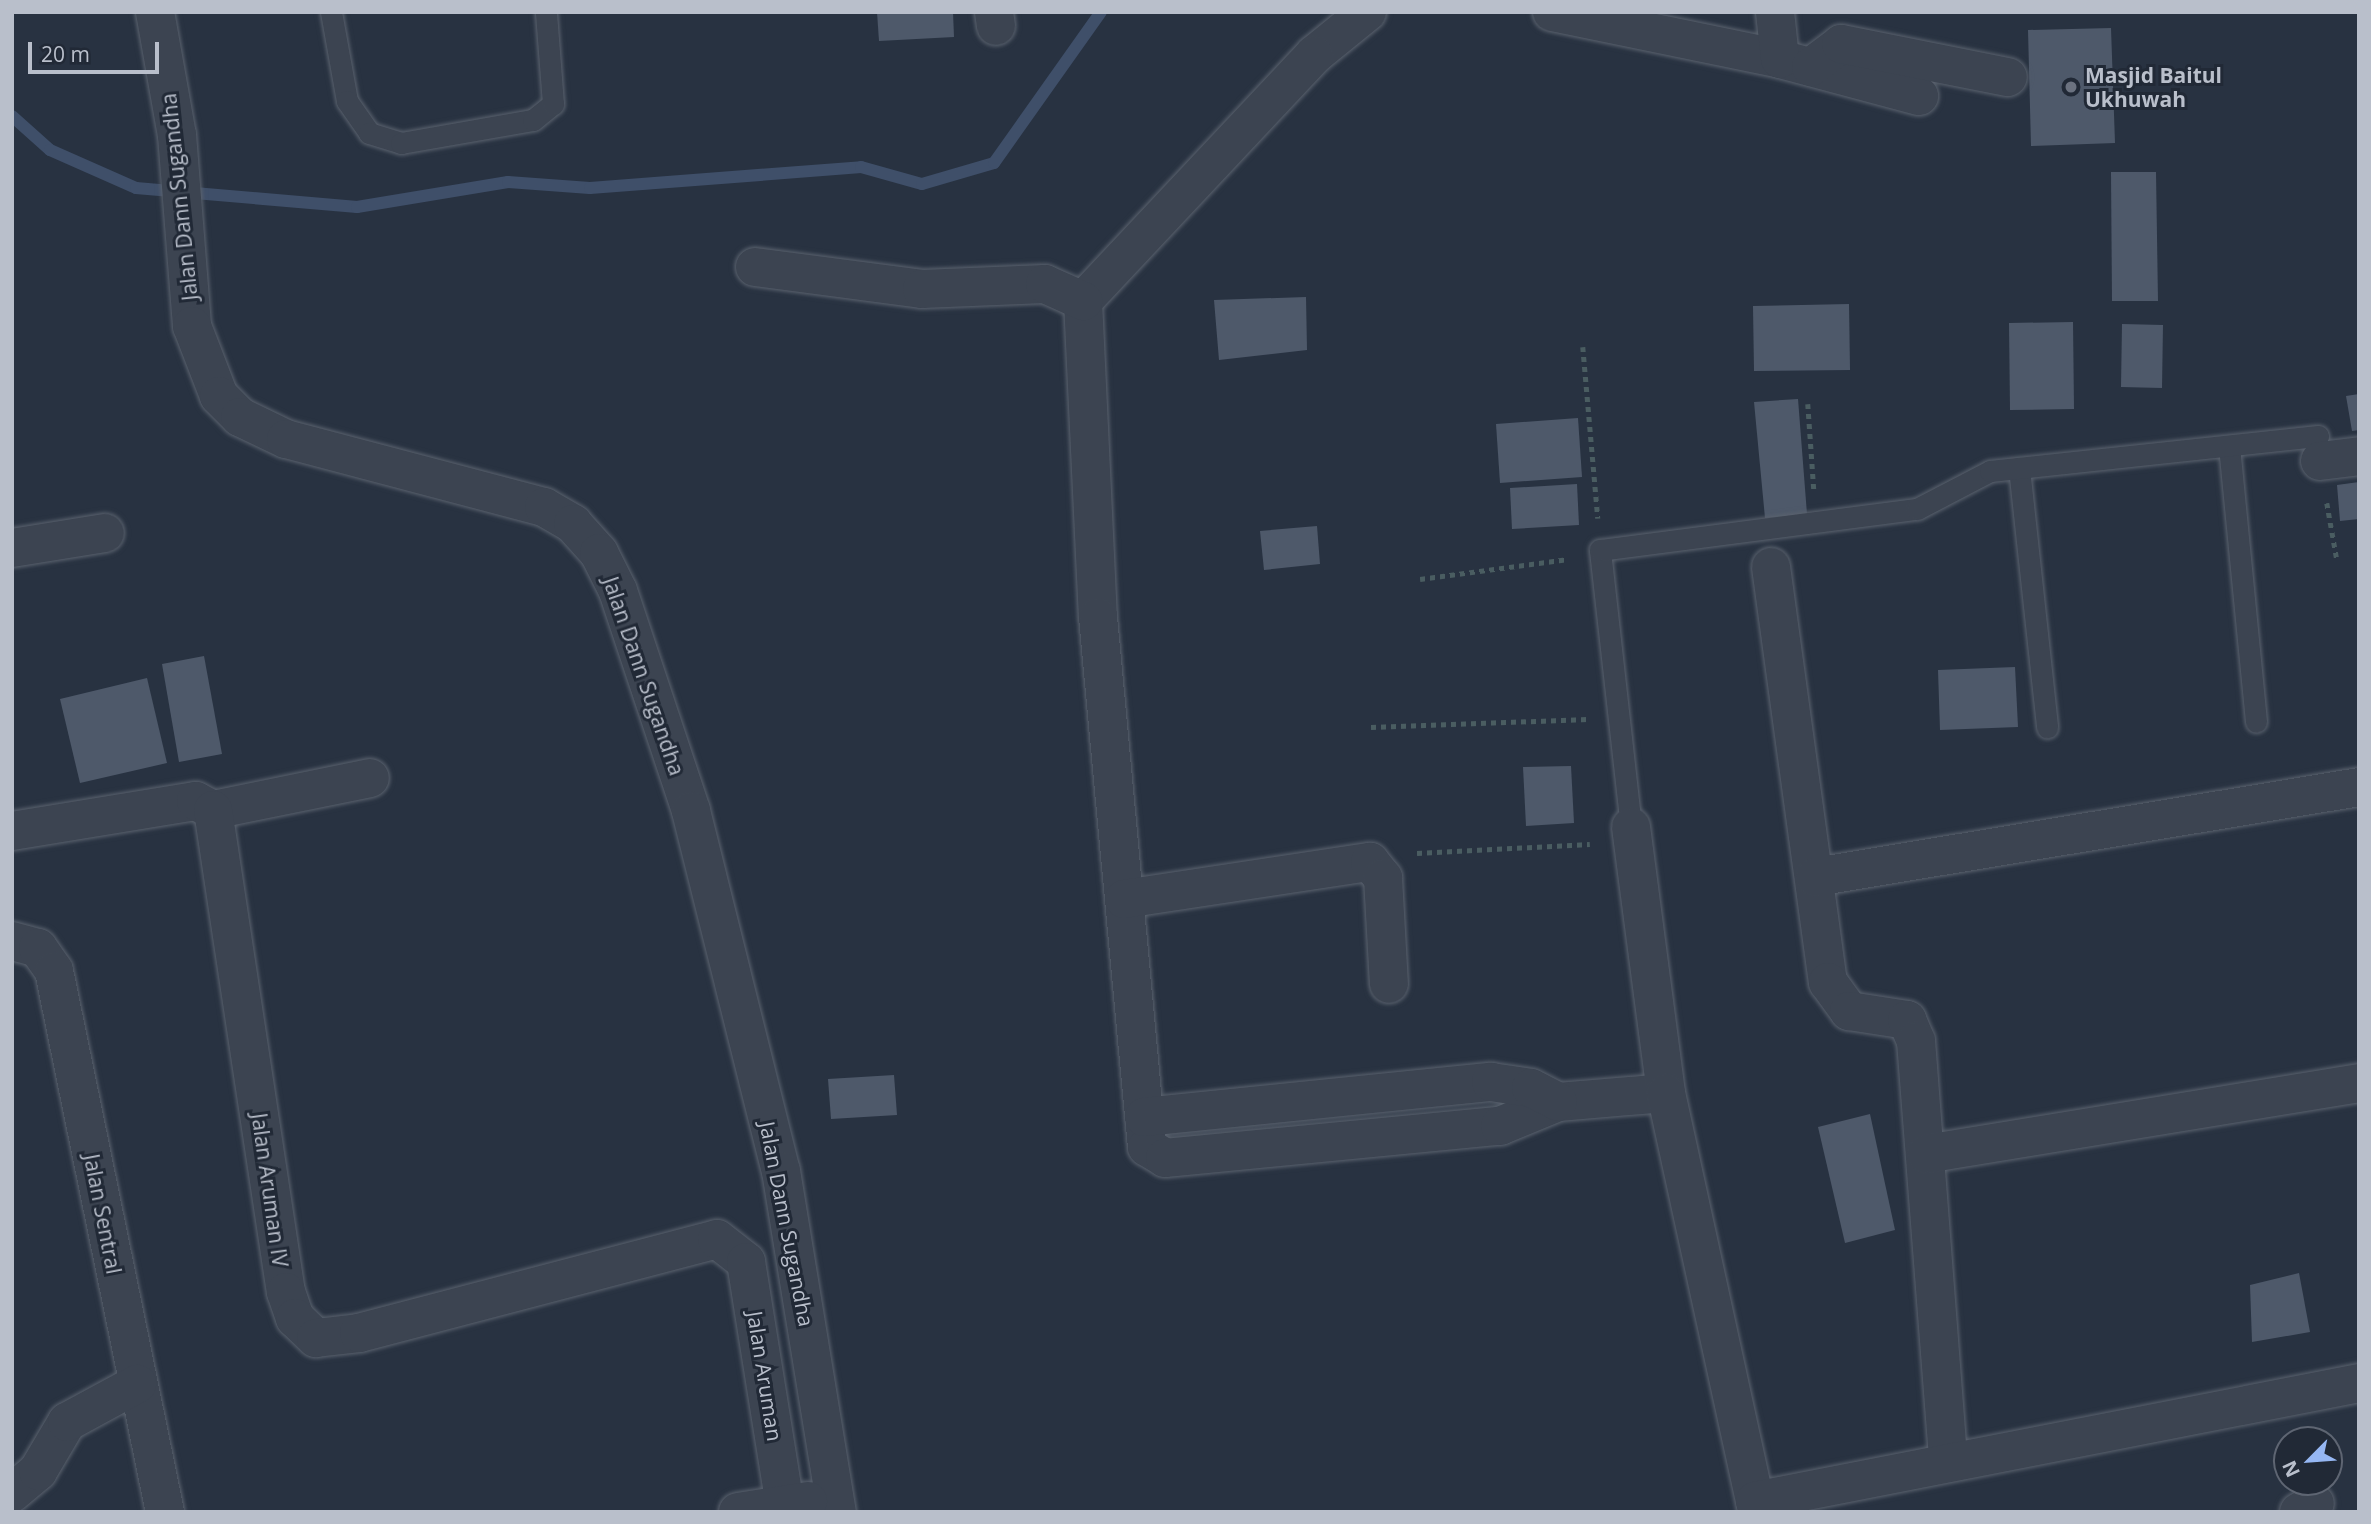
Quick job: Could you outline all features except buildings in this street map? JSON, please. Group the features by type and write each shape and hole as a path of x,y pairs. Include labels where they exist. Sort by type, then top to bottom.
{"street":[{"name":"Jalan Dann Sugandha","path":"155,12 177,135 183,266 202,354 219,396 240,417 286,439 544,508 573,524 599,553 618,591 691,811 771,1131 836,1505"},
{"path":"1367,12 1314,55 1083,301 1098,617 1147,1147 1165,1158 1500,1126 1558,1102 1666,1093"},
{"path":"1552,12 1795,63 1919,96"},
{"path":"1775,12 1795,63"},
{"path":"1795,63 1841,44 2008,77"},
{"path":"755,267 922,289 1045,284 1083,301"},
{"path":"2319,448 2359,456"},
{"path":"12,548 105,533"},
{"path":"1771,567 1828,982 1837,1000 1849,1012 1907,1020 1916,1041 1948,1461"},
{"path":"12,831 196,801 213,810 370,778"},
{"path":"1815,877 2359,787"},
{"name":"Jalan Aruman IV","path":"213,810 286,1292 295,1318 316,1338 359,1333 695,1243 717,1239 731,1248"},
{"path":"1632,835 1666,1093 1756,1506 1948,1461 2359,1382"},
{"path":"1124,899 1370,862 1383,878 1389,984"},
{"name":"Jalan Sentral","path":"12,941 38,948 54,971 165,1512"},
{"path":"1926,1154 2359,1083"},
{"name":"Jalan Aruman","path":"731,1248 746,1262 785,1508"},
{"path":"12,1493 38,1471 67,1422 137,1384"},
{"path":"738,1512 836,1505"}],"lane":[{"path":"331,12 347,101 369,133 401,143 533,120 553,104 546,12"},
{"path":"2229,446 2256,722"},
{"path":"1632,835 1598,553 1917,509 1990,471 2229,446 2319,448"},
{"path":"2019,468 2048,727"}],"path":[{"path":"1420,579 1598,553 1583,347"},
{"path":"1808,404 1816,524"},
{"path":"1371,727 1617,717"},
{"path":"1416,853 1632,835"}],"waterway":[{"path":"12,116 50,150 136,188 357,207 508,182 590,188 861,167 922,184 994,163 1101,12"}],"place":[{"name":"Masjid Baitul Ukhuwah","path":"2071,87"}]}
